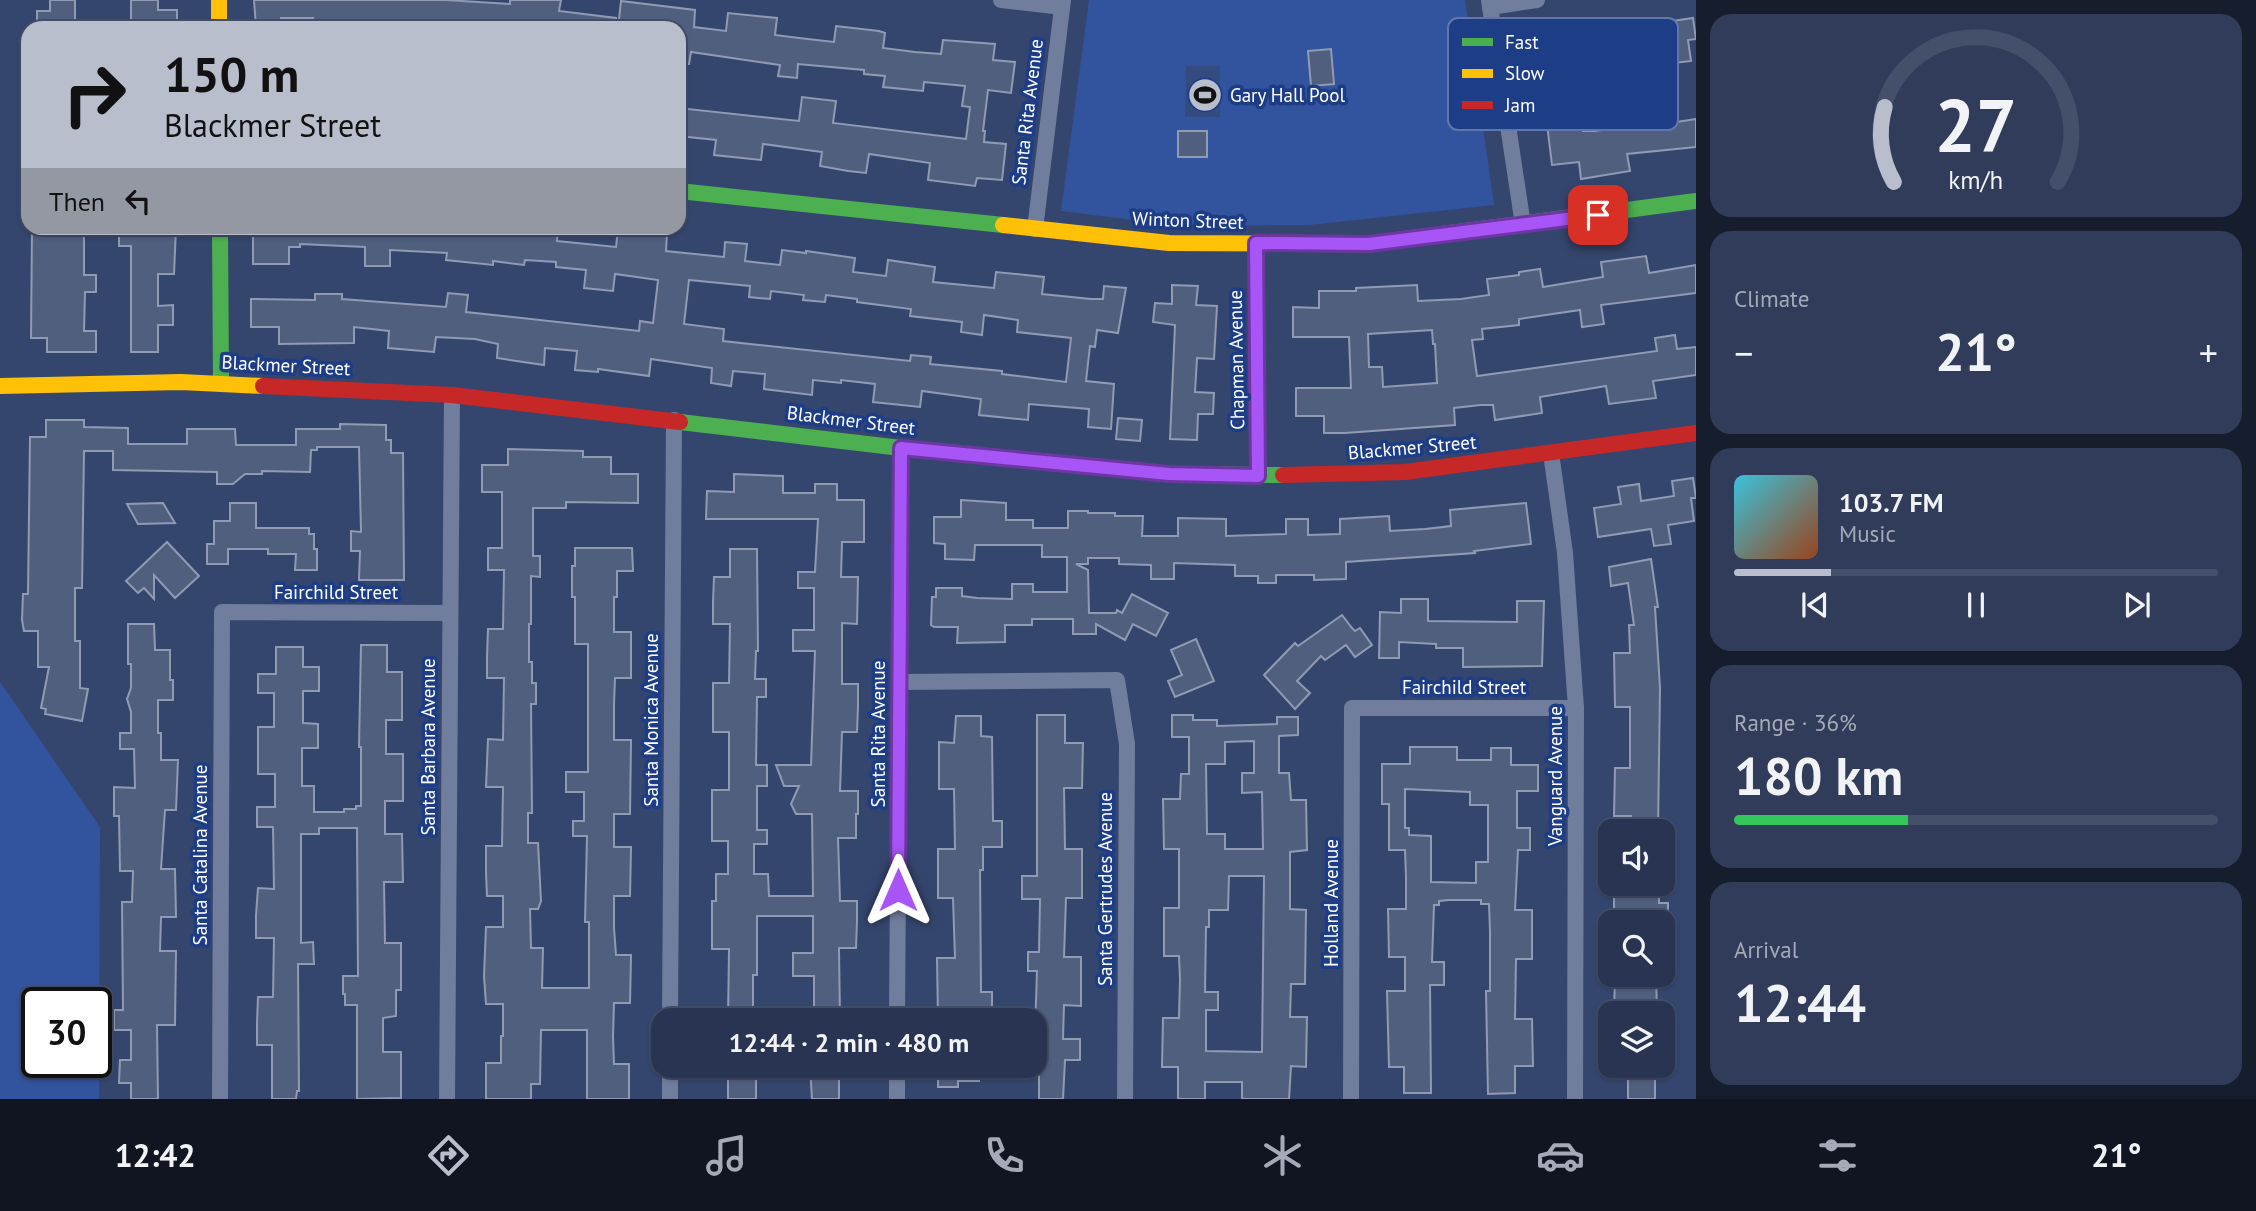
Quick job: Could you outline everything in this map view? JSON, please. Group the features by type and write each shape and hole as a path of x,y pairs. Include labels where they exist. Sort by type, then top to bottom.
{"street":[{"path":"219,0 219,21"},
{"path":"1001,0 1063,3"},
{"path":"1489,4 1537,0"},
{"name":"Santa Rita Avenue","path":"1035,229 1063,3"},
{"path":"1508,130 1523,225"},
{"name":"Winton Street","path":"686,192 1169,243 1369,244 1696,201"},
{"path":"219,235 222,383"},
{"name":"Chapman Avenue","path":"1256,243 1258,476"},
{"name":"Blackmer Street","path":"0,386 181,382 452,395 901,448 1169,474 1258,476 1405,472 1696,433"},
{"name":"Santa Barbara Avenue","path":"447,1099 452,395"},
{"name":"Santa Monica Avenue","path":"670,1008 674,420"},
{"name":"Santa Rita Avenue","path":"897,1008 901,448"},
{"name":"Vanguard Avenue","path":"1551,453 1565,553 1576,708 1575,1099"},
{"name":"Fairchild Street","path":"222,612 450,614"},
{"name":"Santa Catalina Avenue","path":"220,1099 222,612"},
{"name":"Santa Gertrudes Avenue","path":"899,682 1117,680 1127,744 1125,1099"},
{"name":"Fairchild Street","path":"1352,708 1576,708"},
{"name":"Holland Avenue","path":"1351,1099 1352,708"},
{"path":"670,1078 670,1099"},
{"path":"897,1078 897,1099"}],"shaded area":[{"path":"1089,0 1465,0 1468,18 1448,18 1448,130 1483,130 1494,205 1309,225 1182,226 1061,211"},
{"path":"1186,66 1220,66 1220,117 1185,117"},
{"path":"0,682 100,827 99,987 21,987 21,1078 99,1078 99,1099 0,1099"}],"building":[{"path":"50,0 75,0 75,21 37,21 37,11 50,11"},
{"path":"131,0 158,0 158,10 177,10 177,21 131,21"},
{"path":"254,0 446,0 510,4 510,0 561,0 559,11 616,18 616,21 312,21 313,18 281,18 281,21 256,21"},
{"path":"621,1 695,10 694,27 726,31 728,13 777,18 775,35 799,38 834,42 836,26 879,31 885,33 883,48 915,52 941,54 943,40 995,44 993,60 1015,62 1011,93 988,90 983,131 984,142 1006,144 1002,180 977,178 975,186 928,180 930,163 869,154 866,173 848,171 820,166 822,152 763,144 761,160 714,155 716,140 686,137 686,109 799,121 802,97 836,101 833,123 966,139 970,107 962,106 965,86 924,82 923,91 883,87 885,76 864,74 864,70 798,64 797,78 778,76 780,65 691,52 689,64 686,64 686,21 619,21"},
{"path":"1693,18 1696,39 1688,40 1691,61 1678,63 1678,20"},
{"path":"1331,49 1334,84 1311,86 1308,51"},
{"path":"1696,119 1696,147 1627,154 1630,171 1581,179 1579,162 1552,165 1548,130 1678,130 1678,122"},
{"path":"1178,131 1207,131 1207,157 1178,157"},
{"path":"32,235 84,235 84,275 96,275 96,292 85,292 84,331 96,331 96,352 47,352 47,338 31,338"},
{"path":"119,235 176,235 174,274 158,274 158,306 173,305 173,325 158,325 158,352 131,352 131,246 119,246"},
{"path":"253,235 557,235 557,241 616,247 617,235 667,235 666,251 724,257 725,242 747,244 745,261 780,265 782,250 806,251 855,258 853,272 886,276 888,260 935,267 933,282 994,288 996,272 1044,277 1042,294 1091,299 1103,299 1104,286 1126,288 1118,333 1097,330 1095,347 1090,346 1086,381 1114,384 1111,429 1088,427 1089,409 1029,404 1028,420 979,415 981,399 922,391 920,407 873,402 875,384 813,380 812,395 764,389 765,374 733,371 731,386 711,383 712,368 651,359 649,376 598,369 598,372 575,370 577,351 545,348 544,365 497,358 498,344 475,339 436,337 434,352 388,348 389,331 354,327 354,343 279,344 279,327 251,327 251,299 315,300 315,294 342,294 342,299 446,307 448,293 468,295 466,312 639,331 640,321 653,323 658,280 615,274 613,291 584,288 586,270 556,267 556,262 525,260 524,265 493,261 493,265 446,260 447,253 390,250 390,266 365,266 365,247 300,244 300,247 289,247 289,264 253,264","holes":["689,280 750,286 749,297 770,299 771,291 804,295 803,300 825,302 826,295 857,299 857,302 911,309 910,316 962,322 961,332 982,335 984,315 1018,320 1017,332 1071,338 1066,382 1002,374 1002,371 930,364 931,357 911,355 910,361 723,341 724,329 684,324"]},
{"path":"1646,256 1649,273 1696,265 1696,293 1601,305 1604,324 1582,327 1580,310 1519,319 1519,325 1482,329 1483,339 1472,340 1477,376 1657,351 1655,338 1675,335 1677,349 1696,347 1696,375 1653,381 1656,398 1609,404 1606,386 1540,397 1542,413 1495,420 1493,405 1454,408 1455,425 1324,433 1324,416 1296,416 1296,388 1351,388 1349,337 1293,337 1293,307 1319,308 1319,291 1356,291 1356,288 1417,285 1418,301 1461,299 1489,295 1487,279 1519,275 1519,272 1540,269 1543,287 1603,277 1601,262","holes":["1432,330 1437,383 1383,387 1382,367 1369,367 1368,334"]},
{"path":"1172,285 1198,286 1196,305 1217,306 1214,359 1197,358 1195,392 1214,393 1213,414 1198,414 1197,440 1170,439 1175,325 1153,322 1155,303 1172,304"},
{"path":"1118,418 1142,420 1140,441 1116,439"},
{"path":"46,420 84,420 84,427 128,428 128,444 187,444 187,429 235,429 236,445 296,445 296,429 340,429 340,424 386,425 386,440 391,440 391,453 403,453 404,580 359,580 360,551 351,551 351,531 361,532 359,447 317,447 317,450 311,450 310,472 262,471 262,474 245,474 233,484 217,484 217,472 113,470 113,451 84,451 82,588 75,588 75,641 80,641 80,688 88,689 82,721 45,714 46,709 41,708 49,667 38,667 38,631 24,631 22,620 23,594 28,594 30,437 46,437"},
{"path":"508,449 583,451 583,457 611,457 611,474 638,474 638,503 566,502 566,508 533,508 533,556 540,556 540,577 531,576 529,624 529,662 532,662 532,683 536,683 536,704 531,704 532,813 528,813 528,843 538,843 541,901 538,909 530,909 531,948 543,948 542,988 589,988 589,922 585,922 587,836 573,836 573,821 584,821 584,792 566,792 566,772 588,772 588,644 575,644 572,566 575,566 575,548 632,548 633,571 617,571 617,597 614,597 614,632 631,632 631,678 615,678 614,704 614,740 631,740 630,814 614,814 614,847 631,847 630,896 614,896 616,955 631,955 630,1003 614,1003 613,1037 614,1064 629,1064 629,1099 587,1099 587,1030 541,1030 540,1084 531,1084 531,1099 486,1099 486,1063 501,1063 503,1036 503,1004 486,1004 484,976 486,927 503,927 503,896 487,896 486,846 502,846 503,787 486,787 488,739 503,740 504,678 487,678 487,657 488,629 503,629 504,570 488,570 488,548 502,548 502,492 482,492 482,465 508,465"},
{"path":"734,474 783,476 783,493 815,493 815,484 837,484 837,500 864,500 864,542 842,542 841,577 858,577 857,624 842,623 842,684 858,684 858,706 857,732 842,732 840,791 858,791 858,814 856,838 838,838 840,901 857,901 856,948 839,948 840,1008 814,1008 814,976 793,976 793,953 813,953 813,916 757,916 757,975 753,975 753,1008 728,1008 729,949 712,949 712,901 716,901 716,874 728,874 728,841 712,841 712,790 729,790 729,732 713,732 713,683 729,683 730,624 713,624 714,577 730,577 730,549 757,549 758,651 755,679 766,679 766,697 757,697 756,765 767,765 767,786 757,786 757,830 767,830 767,844 754,844 754,874 768,874 769,896 813,896 812,814 796,814 791,804 799,786 784,786 776,765 811,765 815,651 793,651 793,630 814,630 814,588 798,588 798,572 815,572 818,519 706,519 707,491 734,492"},
{"path":"1693,478 1696,498 1691,498 1694,521 1668,525 1671,544 1654,546 1651,529 1598,537 1594,508 1621,504 1618,487 1639,484 1641,501 1674,496 1672,481"},
{"path":"961,500 1006,503 1006,520 1033,520 1033,528 1068,528 1068,511 1143,516 1142,536 1178,536 1178,518 1226,519 1226,536 1286,534 1286,519 1308,519 1308,535 1340,534 1340,519 1389,516 1390,531 1425,529 1451,526 1450,510 1526,503 1531,544 1474,551 1475,553 1346,562 1346,579 1314,580 1314,575 1276,575 1276,583 1258,583 1258,576 1235,576 1235,565 1174,563 1174,579 1151,579 1151,565 1119,564 1119,558 1088,558 1088,564 1076,564 1088,570 1089,613 1116,613 1117,610 1122,613 1132,594 1168,613 1156,636 1133,624 1125,640 1096,624 1096,634 1073,634 1073,619 1032,619 1032,625 1005,625 1005,642 957,643 958,627 931,625 932,597 936,597 936,588 962,588 962,596 977,598 1012,599 1012,584 1033,584 1033,592 1067,592 1067,557 1042,557 1042,545 975,545 974,560 945,559 945,544 934,543 934,517 961,517"},
{"path":"163,503 175,523 138,524 127,504"},
{"path":"230,503 256,503 256,528 309,528 309,534 314,534 314,549 317,549 317,570 295,570 296,554 268,554 268,549 228,549 228,564 207,564 207,544 214,544 214,521 230,521"},
{"path":"167,542 199,576 175,598 154,575 154,599 144,588 138,593 126,581"},
{"path":"1651,559 1658,607 1655,607 1660,688 1658,819 1614,816 1615,768 1630,768 1630,707 1615,707 1614,653 1630,653 1629,625 1634,625 1628,583 1611,586 1609,567"},
{"path":"1401,599 1428,599 1428,621 1517,622 1517,601 1544,601 1542,666 1463,667 1463,648 1436,648 1436,644 1399,642 1399,658 1379,658 1380,612 1401,613"},
{"path":"1342,615 1355,631 1360,628 1372,645 1355,657 1346,645 1325,660 1321,656 1297,681 1310,693 1295,709 1264,675 1295,643 1298,646"},
{"path":"128,624 154,624 155,650 170,650 170,680 173,680 173,700 158,700 158,733 161,733 161,760 178,760 176,810 165,810 161,869 175,869 176,917 161,917 160,951 176,951 175,1025 157,1025 158,1099 131,1099 131,1083 119,1083 120,1060 131,1060 131,1030 114,1030 114,1010 123,1010 122,902 132,902 133,871 120,871 119,816 114,816 114,787 135,788 134,749 120,749 120,733 131,733 131,712 127,699 131,688"},
{"path":"1196,639 1214,681 1175,697 1168,681 1182,675 1171,650"},
{"path":"361,645 387,645 387,672 402,672 402,720 386,720 386,754 403,754 403,801 385,801 385,834 402,834 403,882 384,882 385,943 401,943 401,990 396,990 396,1016 383,1018 383,1052 401,1052 401,1098 357,1099 357,1005 345,1005 343,976 358,976 357,828 319,828 319,834 301,834 301,943 313,942 314,964 298,964 299,1091 296,1099 272,1099 272,1045 257,1045 257,1023 258,997 273,997 274,938 256,938 256,915 258,888 274,889 273,827 257,827 257,807 275,807 275,774 258,774 258,727 274,727 274,693 258,693 258,674 276,674 276,647 303,647 303,667 319,667 319,691 303,691 303,723 318,724 318,748 302,748 302,786 314,786 314,812 344,812 344,809 356,809 356,806 361,806"},
{"path":"1037,715 1065,715 1065,743 1083,743 1082,788 1064,788 1065,849 1082,849 1082,898 1066,898 1064,957 1081,957 1081,1006 1064,1005 1063,1039 1080,1039 1080,1060 1065,1060 1063,1099 1039,1099 1039,1078 1047,1078 1047,1008 1036,1008 1037,971 1028,971 1028,952 1039,952 1040,899 1022,899 1022,876 1037,876"},
{"path":"1172,715 1193,715 1193,720 1217,720 1217,726 1277,724 1277,717 1298,717 1298,735 1279,736 1279,773 1289,773 1291,800 1306,800 1307,850 1290,852 1290,909 1306,910 1305,984 1291,984 1290,1017 1307,1017 1306,1067 1291,1066 1289,1099 1242,1099 1242,1082 1205,1082 1205,1099 1178,1099 1178,1067 1162,1067 1163,1018 1179,1018 1180,979 1179,956 1164,956 1164,908 1179,908 1179,849 1164,849 1163,799 1180,799 1181,774 1189,774 1189,737 1172,737","holes":["1254,741 1254,773 1242,773 1242,793 1262,792 1263,849 1225,849 1225,834 1207,834 1206,764 1225,764 1225,742","1229,876 1264,876 1262,1052 1206,1051 1206,1010 1218,1010 1218,992 1205,992 1206,927 1209,927 1209,910 1228,910"]},
{"path":"956,716 981,716 981,736 992,737 993,821 1002,821 1002,847 983,847 983,870 980,870 981,992 992,992 992,1008 938,1008 937,958 955,958 953,898 938,898 938,849 955,849 954,789 939,789 939,742 954,743"},
{"path":"1410,747 1457,747 1457,760 1491,760 1491,748 1511,748 1511,765 1538,765 1538,791 1517,791 1517,828 1530,828 1530,850 1518,850 1515,910 1532,910 1532,959 1516,959 1515,1019 1532,1019 1533,1066 1515,1066 1515,1093 1488,1094 1486,991 1490,991 1490,931 1489,904 1481,904 1481,900 1439,901 1439,905 1434,905 1432,962 1444,962 1444,985 1430,985 1431,1093 1404,1093 1404,1067 1389,1067 1387,991 1405,991 1405,957 1389,957 1388,909 1406,909 1406,877 1405,850 1389,850 1389,804 1382,804 1382,764 1410,764","holes":["1405,789 1470,792 1470,805 1488,805 1488,862 1476,862 1476,883 1431,882 1431,836 1409,835 1409,828 1405,828"]},
{"path":"1614,896 1659,896 1659,903 1668,903 1668,910 1614,910"},
{"path":"1615,987 1656,987 1657,1001 1614,1001"},
{"path":"728,1078 756,1078 756,1099 728,1099"},
{"path":"811,1078 839,1078 839,1099 812,1099"},
{"path":"938,1078 979,1078 979,1081 958,1081 958,1087 938,1087"},
{"path":"1628,1078 1655,1078 1655,1099 1628,1099"}],"traffic: fast":[{"path":"686,192 1003,225"},
{"path":"1412,238 1696,201"},
{"path":"220,235 221,383"},
{"path":"680,422 901,448 1169,474 1283,475"}],"traffic: slow":[{"path":"219,0 219,21"},
{"path":"1003,225 1169,243 1369,244 1412,238"},
{"path":"0,386 181,382 263,386"}],"traffic: jam":[{"path":"263,386 452,395 680,422"},
{"path":"1283,475 1405,472 1696,433"}],"place":[{"name":"Gary Hall Pool","path":"1205,95"}],"route":[{"path":"898,890 901,448 1169,474 1258,476 1256,243 1369,244 1598,215"}]}
